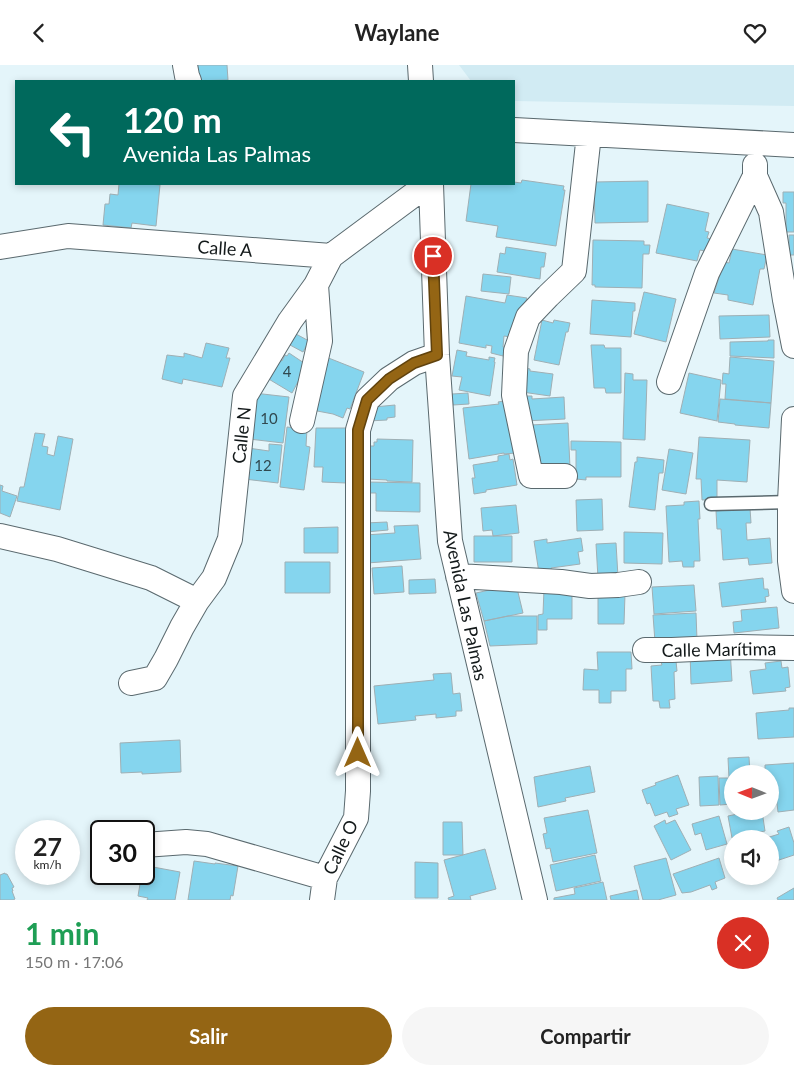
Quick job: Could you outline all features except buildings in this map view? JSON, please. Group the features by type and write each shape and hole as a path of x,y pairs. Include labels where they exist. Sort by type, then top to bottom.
{"street":[{"path":"185,65 189,80"},
{"path":"420,65 422,80"},
{"path":"515,130 794,145"},
{"path":"566,476 531,476 514,395 516,351 528,317 574,271 589,134"},
{"path":"668,382 707,273 755,176 756,143"},
{"path":"755,176 770,211 794,346"},
{"path":"331,256 428,185"},
{"name":"Avenida Las Palmas","path":"429,185 437,355 450,541 535,900"},
{"name":"Calle A","path":"0,247 68,236 331,256"},
{"name":"Calle N","path":"131,683 155,678 197,601 214,578 230,539 245,396 290,321 316,285 331,256"},
{"path":"302,421 320,341 316,285"},
{"name":"Calle O","path":"323,889 356,818 358,430 367,400 373,394 389,379 414,363 437,355"},
{"path":"794,419 790,502 790,561 794,591"},
{"path":"0,536 57,549 151,578 197,601"},
{"path":"458,576 561,582 590,586 639,582"},
{"name":"Calle Marítima","path":"644,650 739,647 794,648"},
{"path":"155,844 207,844 323,889"}],"lane":[{"path":"711,504 790,502"}],"shaded area":[{"path":"459,65 794,65 794,106 515,101 515,80 470,80"}],"route":[{"path":"358,753 358,430 367,400 389,379 414,363 437,355 433,256"}]}
